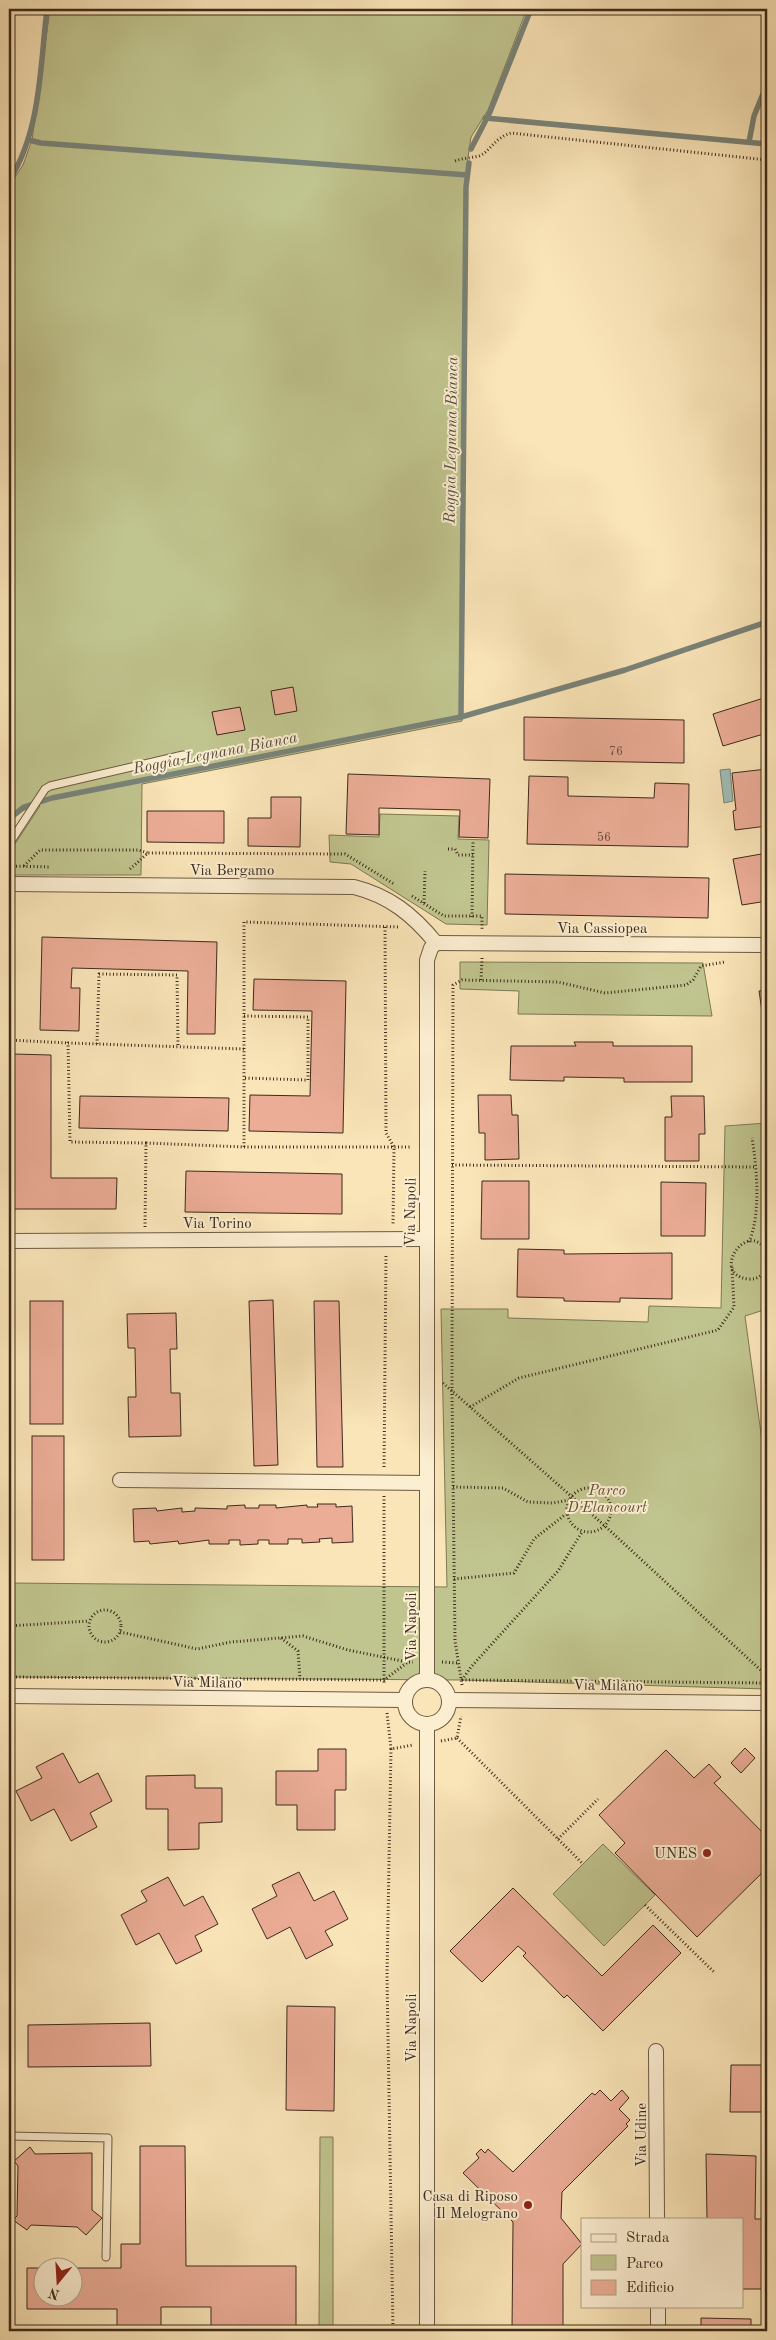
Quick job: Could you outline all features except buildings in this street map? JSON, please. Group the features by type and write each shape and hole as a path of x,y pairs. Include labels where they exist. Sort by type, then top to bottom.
{"street":[{"name":"Via Bergamo","path":"9,884 354,887 381,895 398,905 420,923 436,943"},
{"name":"Via Cassiopea","path":"436,943 767,945"},
{"name":"Via Napoli","path":"427,1680 427,960 431,948 436,943"},
{"name":"Via Torino","path":"9,1241 426,1239"},
{"path":"120,1480 427,1483"},
{"path":"421,1680 427,1680 442,1686 449,1700 447,1712 443,1717 438,1721 427,1724 411,1718 405,1708 404,1700 411,1686 421,1680"},
{"name":"Via Milano","path":"9,1696 404,1700"},
{"name":"Via Milano","path":"449,1700 767,1703"},
{"name":"Via Napoli","path":"426,2331 427,1724"},
{"name":"Via Udine","path":"656,2051 658,2218"},
{"path":"658,2308 658,2331"}],"lane":[{"path":"9,844 45,789 55,784 183,755"},
{"path":"9,2136 108,2138 106,2257"}],"path":[{"path":"455,161 465,157 480,156 500,136 511,134 767,160"},
{"path":"472,916 473,841"},
{"path":"448,849 455,849 458,855 472,855"},
{"path":"23,866 40,850 138,850 148,854"},
{"path":"424,903 425,871"},
{"path":"244,1147 244,922 385,927 386,1132 394,1147 393,1239 385,1257 384,1483 384,1680 391,1749 387,1976 393,2331"},
{"path":"457,1738 464,1700 455,1641 452,1391 452,988 455,983 462,980 558,982 605,994 686,985 693,980 701,966 728,962"},
{"path":"97,1044 99,974 177,975 178,1046"},
{"path":"244,1016 308,1017 308,1080 244,1078"},
{"path":"9,1040 244,1048"},
{"path":"68,1043 70,1142 244,1147 427,1148"},
{"path":"749,1242 754,1228 756,1168 752,1138"},
{"path":"145,1240 146,1143"},
{"path":"452,1165 756,1168"},
{"path":"470,1407 519,1378 718,1330 734,1307 732,1267 734,1250 743,1243 749,1242 761,1245 767,1253"},
{"path":"732,1267 735,1272 746,1279 759,1277 767,1268"},
{"path":"427,1368 572,1496 767,1676"},
{"path":"453,1487 503,1488 528,1502 553,1503 569,1500"},
{"path":"454,1579 514,1573 534,1539 566,1514 569,1500 583,1489 599,1490 605,1495 612,1510 610,1520 605,1526 590,1533 574,1528 566,1514"},
{"path":"462,1680 471,1667 558,1570 582,1532"},
{"path":"9,1626 89,1621 97,1612 110,1611 120,1620 120,1632 113,1641 101,1642 92,1636 89,1621"},
{"path":"120,1632 197,1649 231,1642 303,1636 348,1650 408,1662"},
{"path":"281,1637 298,1651 300,1679"},
{"path":"9,1677 384,1680"},
{"path":"462,1680 767,1682"},
{"path":"391,1749 457,1738"},
{"path":"457,1738 583,1864"},
{"path":"558,1839 598,1798"},
{"path":"645,1905 714,1972"}],"green space":[{"path":"50,9 527,9 488,110 471,137 467,164 462,721 142,784 141,875 9,875 9,853 40,806 9,814 9,186 23,165 32,140"},
{"path":"380,814 459,816 458,839 489,840 487,925 446,924 351,864 330,862 329,835 379,837"},
{"path":"460,962 703,963 712,1016 518,1014 519,991 460,989"},
{"name":"Parco D'Elancourt","path":"767,1123 767,1309 745,1316 767,1478 767,1689 462,1680 9,1677 9,1583 447,1587 441,1309 508,1309 508,1318 648,1322 649,1306 721,1308 725,1126"},
{"path":"603,1844 655,1895 604,1946 553,1894"},
{"path":"320,2137 333,2137 333,2331 319,2331"}],"water":[{"path":"730,769 733,801 724,803 720,770"}],"waterway":[{"path":"9,181 20,162 33,120 47,9"},
{"name":"Roggia Legnana Bianca","path":"471,149 490,112 531,9"},
{"name":"Roggia Legnana Bianca","path":"749,142 754,116 767,84"},
{"name":"Roggia Legnana Bianca","path":"485,118 767,144"},
{"path":"29,140 41,143 467,175"},
{"name":"Roggia Legnana Bianca","path":"461,717 466,187 469,163"},
{"name":"Roggia Legnana Bianca","path":"9,819 24,807 52,798 461,717 625,670 767,622"}],"place":[{"name":"UNES","path":"707,1853"},
{"name":"Casa di Riposo Il Melograno","path":"528,2205"}]}
